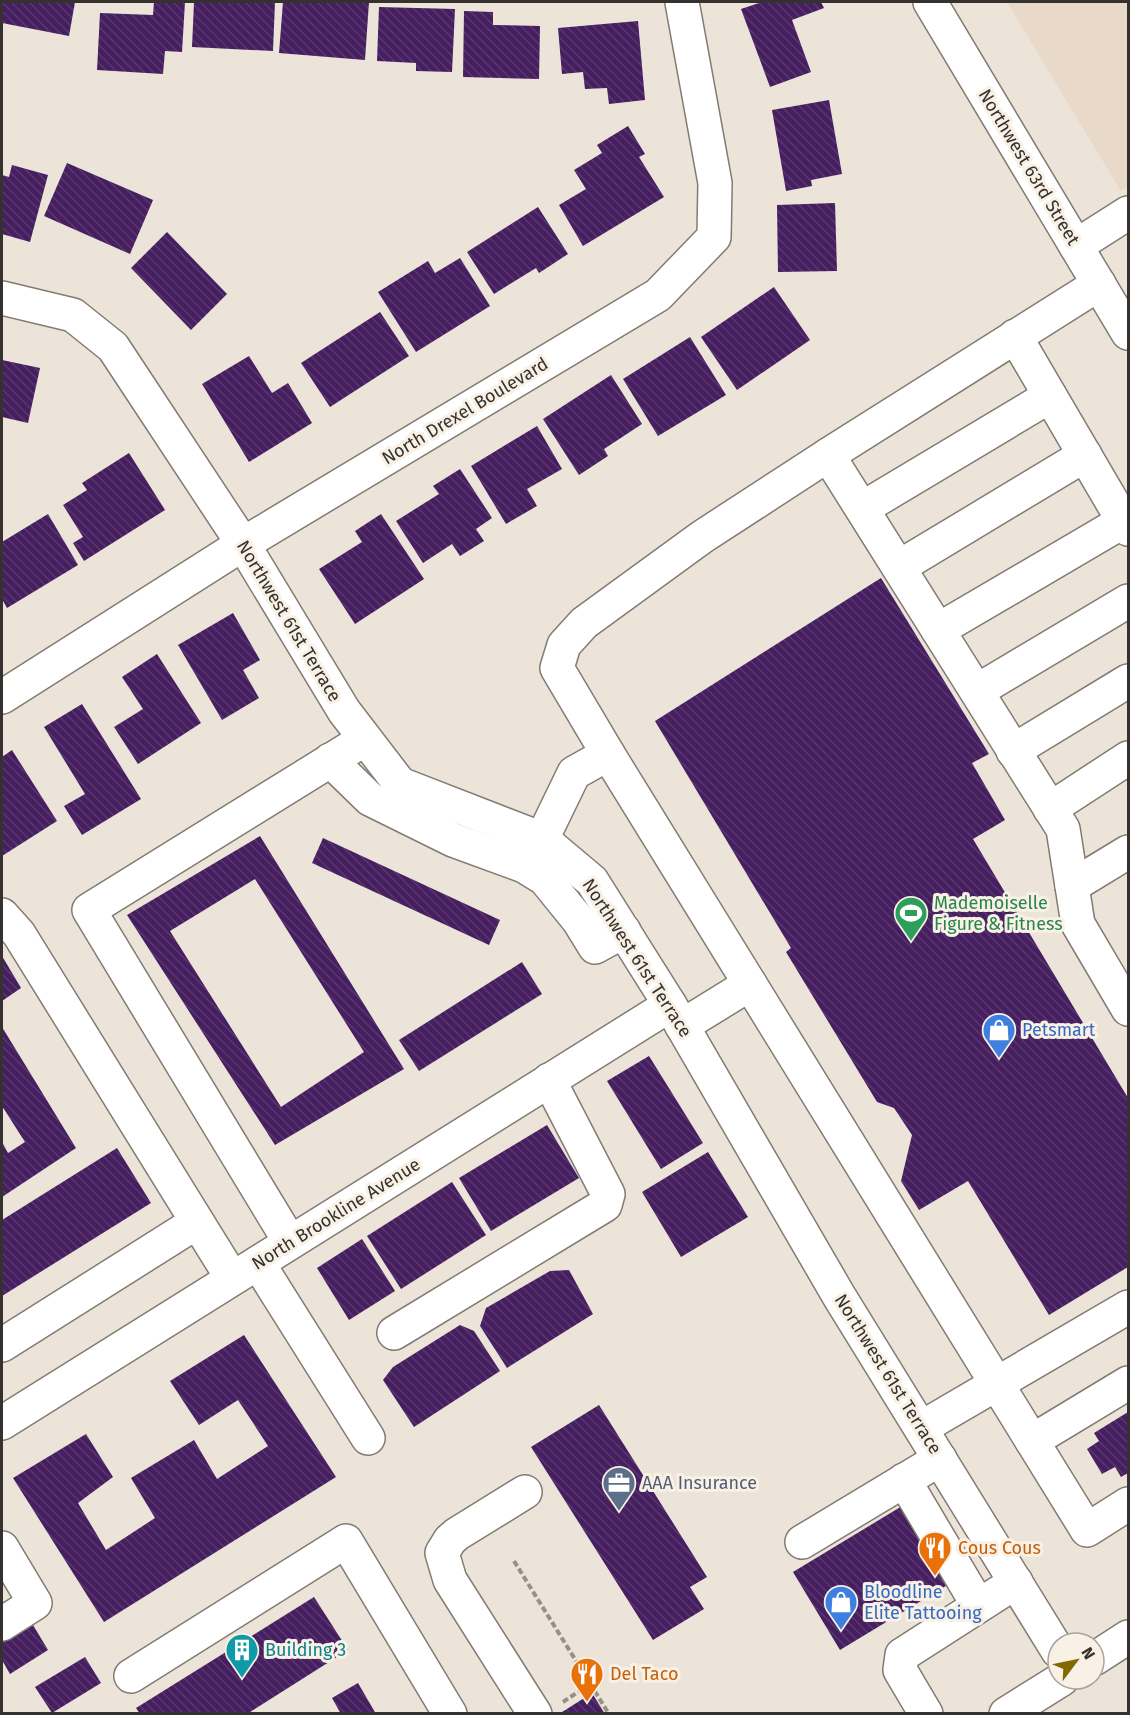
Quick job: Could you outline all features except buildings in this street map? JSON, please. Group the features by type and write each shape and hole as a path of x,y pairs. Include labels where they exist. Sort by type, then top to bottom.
{"street":[{"name":"North Drexel Boulevard","path":"2,697 243,544 658,295 714,237 715,183 682,2"},
{"name":"Northwest 63rd Street","path":"930,2 1128,333"},
{"path":"1076,246 1128,213"},
{"path":"1099,284 702,537 584,622 564,645 557,668 1087,1530 1128,1504"},
{"name":"Northwest 61st Terrace","path":"2,298 73,315 113,347 243,544 344,711 400,784 542,839 592,881 676,1016 839,1296 1046,1631"},
{"path":"939,630 1126,525 1015,336"},
{"path":"863,508 1050,396"},
{"path":"828,455 1063,829 1078,924 1116,960 1128,1009"},
{"path":"899,567 1085,455"},
{"path":"976,692 1128,601"},
{"path":"1013,751 1128,681"},
{"path":"290,1242 89,910 365,739"},
{"path":"542,839 574,773 608,754"},
{"path":"1050,809 1128,758"},
{"path":"330,760 370,799 453,840 524,866 544,879 579,921 595,947 624,931"},
{"path":"1072,886 1128,852"},
{"path":"2,915 19,934 197,1222 245,1271 368,1438"},
{"name":"North Brookline Avenue","path":"2,1423 549,1080 676,1016 750,984"},
{"path":"394,1333 605,1205 608,1194 549,1080"},
{"path":"2,1345 197,1222"},
{"path":"921,1428 1128,1307"},
{"path":"1032,1441 1128,1383"},
{"path":"802,1542 940,1458"},
{"path":"904,1480 978,1605"},
{"path":"525,1492 457,1534 442,1553 450,1580 544,1710"},
{"path":"131,1676 346,1541 450,1713"},
{"path":"2,1548 35,1603 2,1624"},
{"path":"926,1713 900,1670 899,1659 906,1651 1016,1581"},
{"path":"1106,1651 1128,1637"},
{"path":"1006,1713 1046,1689"}],"path":[{"path":"514,1561 609,1713"},
{"path":"544,1710 590,1684"}],"shaded area":[{"path":"1007,2 1128,2 1128,186 1121,191"}],"place":[{"name":"Mademoiselle Figure & Fitness","path":"911,942"},
{"name":"Petsmart","path":"999,1059"},
{"name":"AAA Insurance","path":"619,1512"},
{"name":"Cous Cous","path":"935,1577"},
{"name":"Bloodline Elite Tattooing","path":"841,1631"},
{"name":"Building 3","path":"242,1679"},
{"name":"Del Taco","path":"587,1703"}]}
